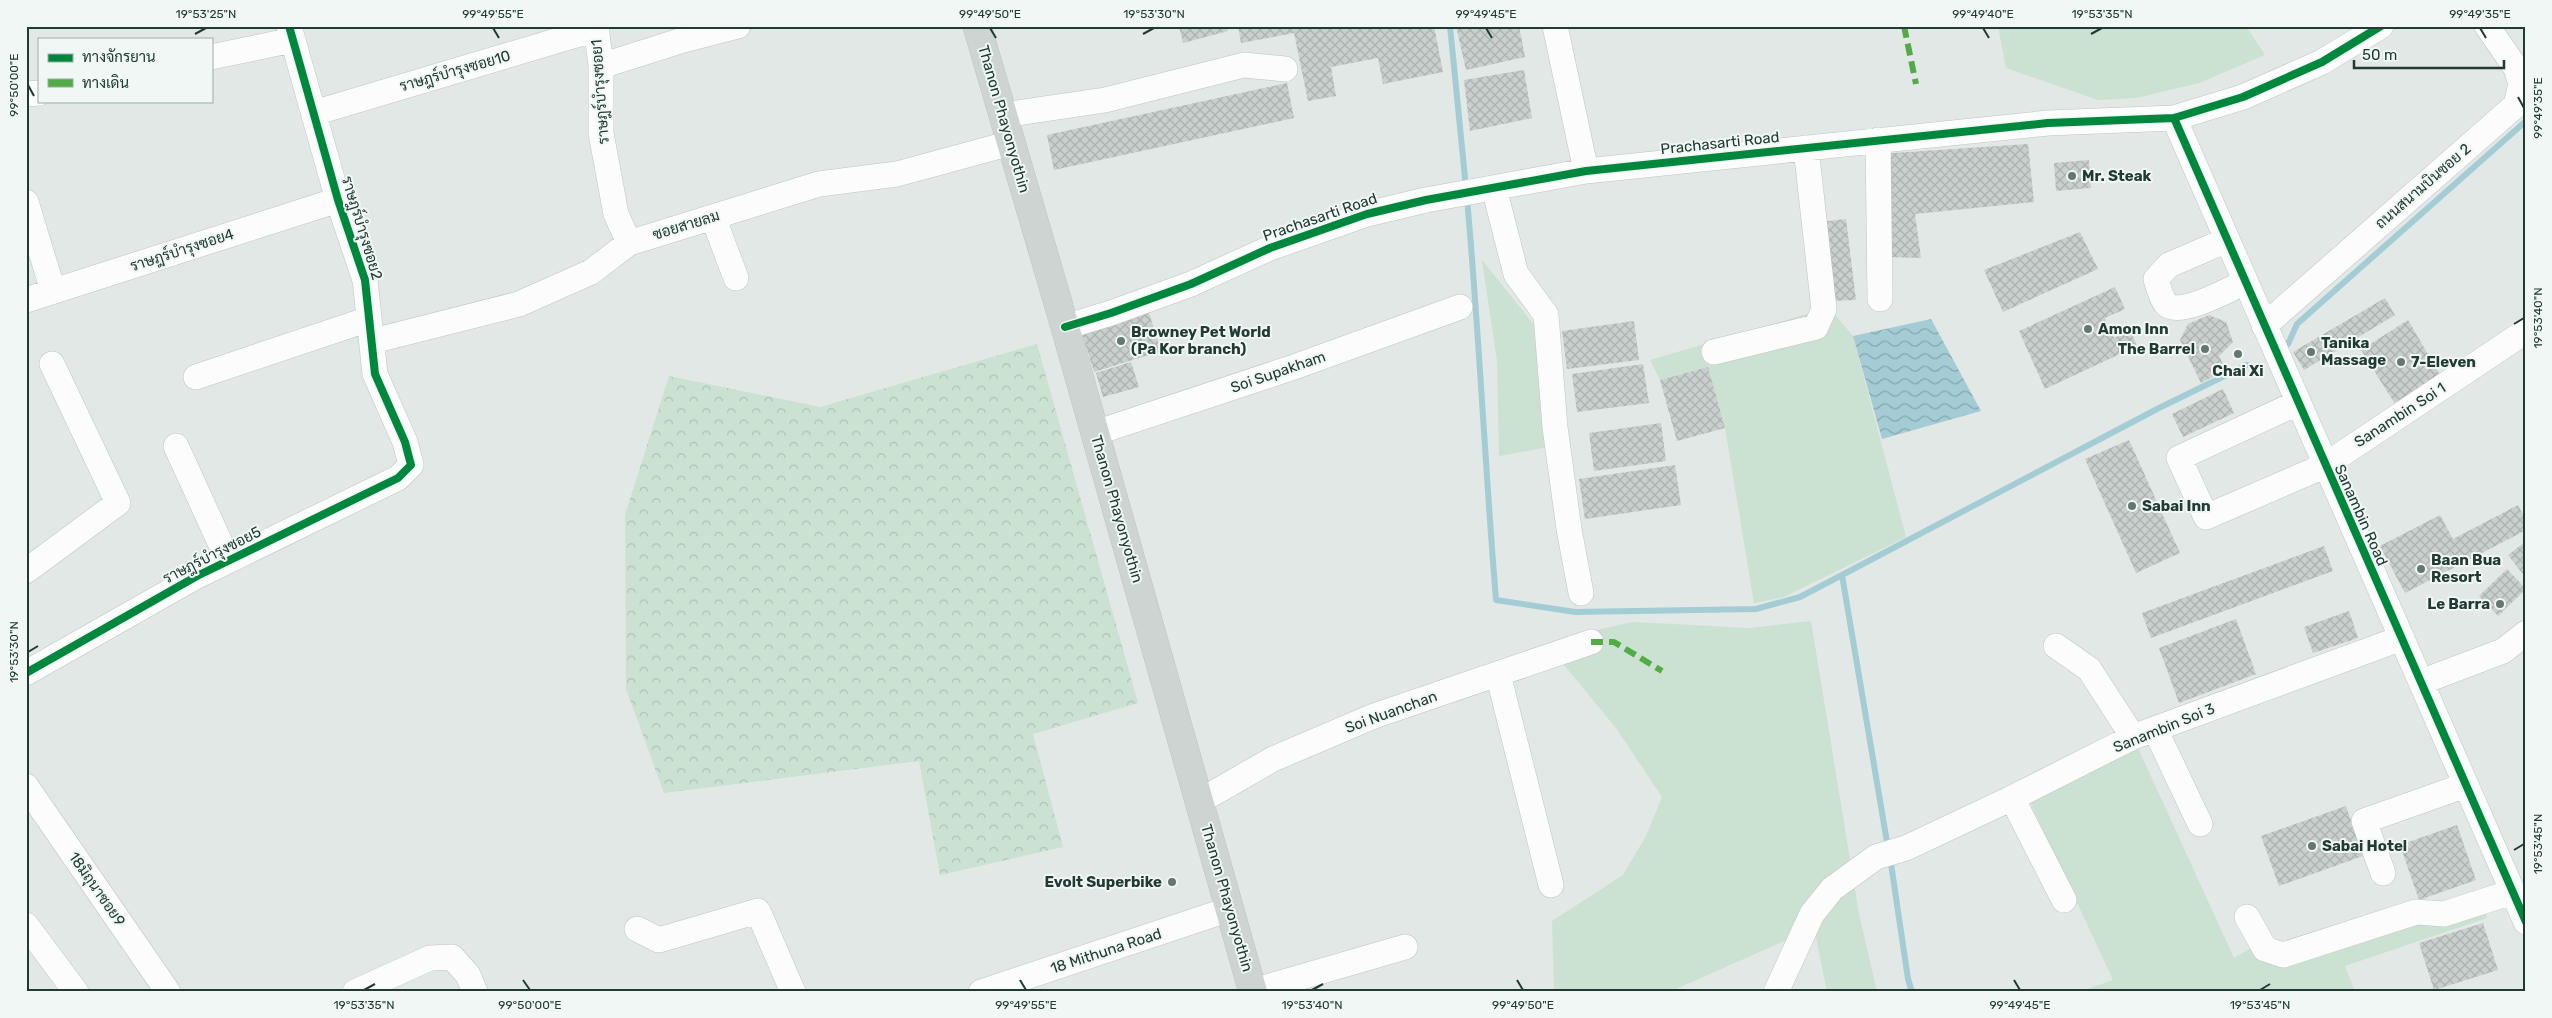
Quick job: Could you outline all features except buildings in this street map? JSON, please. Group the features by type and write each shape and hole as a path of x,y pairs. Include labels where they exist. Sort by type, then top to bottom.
{"main road":[{"name":"Thanon Phayonyothin","path":"977,26 1065,327 1253,992"}],"street":[{"path":"602,66 680,41 738,26"},
{"path":"1555,26 1586,171"},
{"name":"Prachasarti Road","path":"1065,327 1111,313 1191,284 1270,248 1367,214 1475,191 1586,171 1878,140 2048,123 2174,118 2243,97 2322,62 2381,26"},
{"name":"ถนนสนามบินซอย 2","path":"2264,326 2516,105 2521,84 2516,68 2487,26"},
{"name":"ราษฎร์บำรุงซอย1","path":"596,28 602,66 600,133 616,214 629,243"},
{"name":"ราษฎร์บำรุงซอย10","path":"314,113 596,28"},
{"path":"212,57 291,33"},
{"name":"ราษฎร์บำรุงซอย2","path":"291,33 338,200 365,280 375,374 405,442 410,465"},
{"path":"1003,115 1105,100 1244,65 1286,69"},
{"name":"Sanambin Road","path":"2174,118 2324,466 2402,638 2526,922"},
{"path":"1878,140 1880,299"},
{"name":"ซอยสายลม","path":"196,377 371,330 519,304 591,272 629,243 819,184 897,174 1011,143"},
{"path":"1714,352 1816,327 1824,309 1806,148"},
{"path":"1475,191 1516,274 1546,315 1555,427 1569,529 1581,593"},
{"name":"ราษฎร์บำรุงซอย4","path":"26,300 338,200"},
{"path":"26,202 54,291"},
{"path":"713,217 736,278"},
{"path":"2227,240 2169,265 2161,271 2156,279 2166,304 2172,309 2183,309 2245,282"},
{"name":"Soi Supakham","path":"1095,434 1294,367 1460,307"},
{"name":"Sanambin Soi 1","path":"2297,403 2180,458 2206,517 2324,466 2526,331"},
{"path":"26,572 118,503 52,364"},
{"path":"176,446 228,560"},
{"name":"ราษฎร์บำรุงซอย5","path":"27,672 197,576 398,478 410,465"},
{"path":"2421,682 2503,651 2526,633"},
{"name":"Sanambin Soi 3","path":"1776,992 1812,914 1832,889 1895,851 2012,798 2144,733 2402,638"},
{"name":"Soi Nuanchan","path":"1200,801 1273,759 1374,716 1591,642"},
{"path":"2056,646 2089,669 2144,733 2200,824"},
{"path":"1498,674 1551,885"},
{"path":"2383,873 2364,821 2466,785"},
{"name":"18มิถุนาซอย9","path":"26,786 168,992"},
{"path":"2012,798 2064,900"},
{"path":"2247,917 2265,949 2283,956 2416,912 2444,914 2512,892"},
{"name":"18 Mithuna Road","path":"981,992 1230,909"},
{"path":"637,929 659,940 758,911 794,992"},
{"path":"26,925 76,992"},
{"path":"1253,992 1405,947"},
{"path":"355,992 430,958 452,957 468,975 475,992"}],"green space":[{"path":"1998,26 2225,26 2226,29 2231,26 2246,26 2265,55 2199,83 2136,98 2098,100 2006,68"},
{"path":"1482,260 1539,331 1549,447 1499,456 1497,361"},
{"path":"1810,313 1836,316 1853,336 1906,537 1784,597 1754,603 1725,428 1708,367 1660,380 1650,360"},
{"path":"1037,344 1138,703 1033,734 1063,847 940,875 919,761 664,793 626,689 625,515 669,376 820,407"},
{"path":"1811,621 1859,914 1877,992 1827,992 1814,928 1669,992 1554,992 1552,921 1623,875 1646,836 1662,797 1616,728 1564,665 1569,636 1633,622 1751,628"},
{"path":"2133,737 2234,958 2261,942 2265,949 2482,901 2487,918 2345,966 2355,992 2079,992 2113,980 2029,800"}],"water":[{"path":"1931,319 1981,411 1882,439 1853,336"}],"waterway":[{"path":"1450,26 1466,188"},
{"path":"2283,347 2288,344 2297,324 2526,121"},
{"path":"1467,198 1496,600 1575,612 1756,609 1800,597 1842,575"},
{"path":"1888,848 1842,575 2159,408 2247,365"},
{"path":"1890,857 1908,979 1912,992"}],"marked path":[{"path":"1904,26 1916,84"},
{"path":"1591,642 1614,642 1662,671"}],"cycle path":[{"path":"26,673 197,576 398,478 411,465 405,442 375,374 365,280 338,200 289,26"},
{"path":"1065,327 1111,313 1191,284 1270,248 1367,214 1426,200 1586,171 2048,123 2174,118 2243,97 2322,62 2381,26"},
{"path":"2174,118 2526,922"}],"place":[{"name":"Mr. Steak","path":"2072,176"},
{"name":"Amon Inn","path":"2088,329"},
{"name":"Browney Pet World (Pa Kor branch)","path":"1121,341"},
{"name":"The Barrel","path":"2205,349"},
{"name":"Tanika Massage","path":"2311,352"},
{"name":"Chai Xi","path":"2238,354"},
{"name":"7-Eleven","path":"2401,362"},
{"name":"Sabai Inn","path":"2132,506"},
{"name":"Baan Bua Resort","path":"2421,569"},
{"name":"Le Barra","path":"2500,604"},
{"name":"Sabai Hotel","path":"2312,846"},
{"name":"Evolt Superbike","path":"1172,882"}]}
